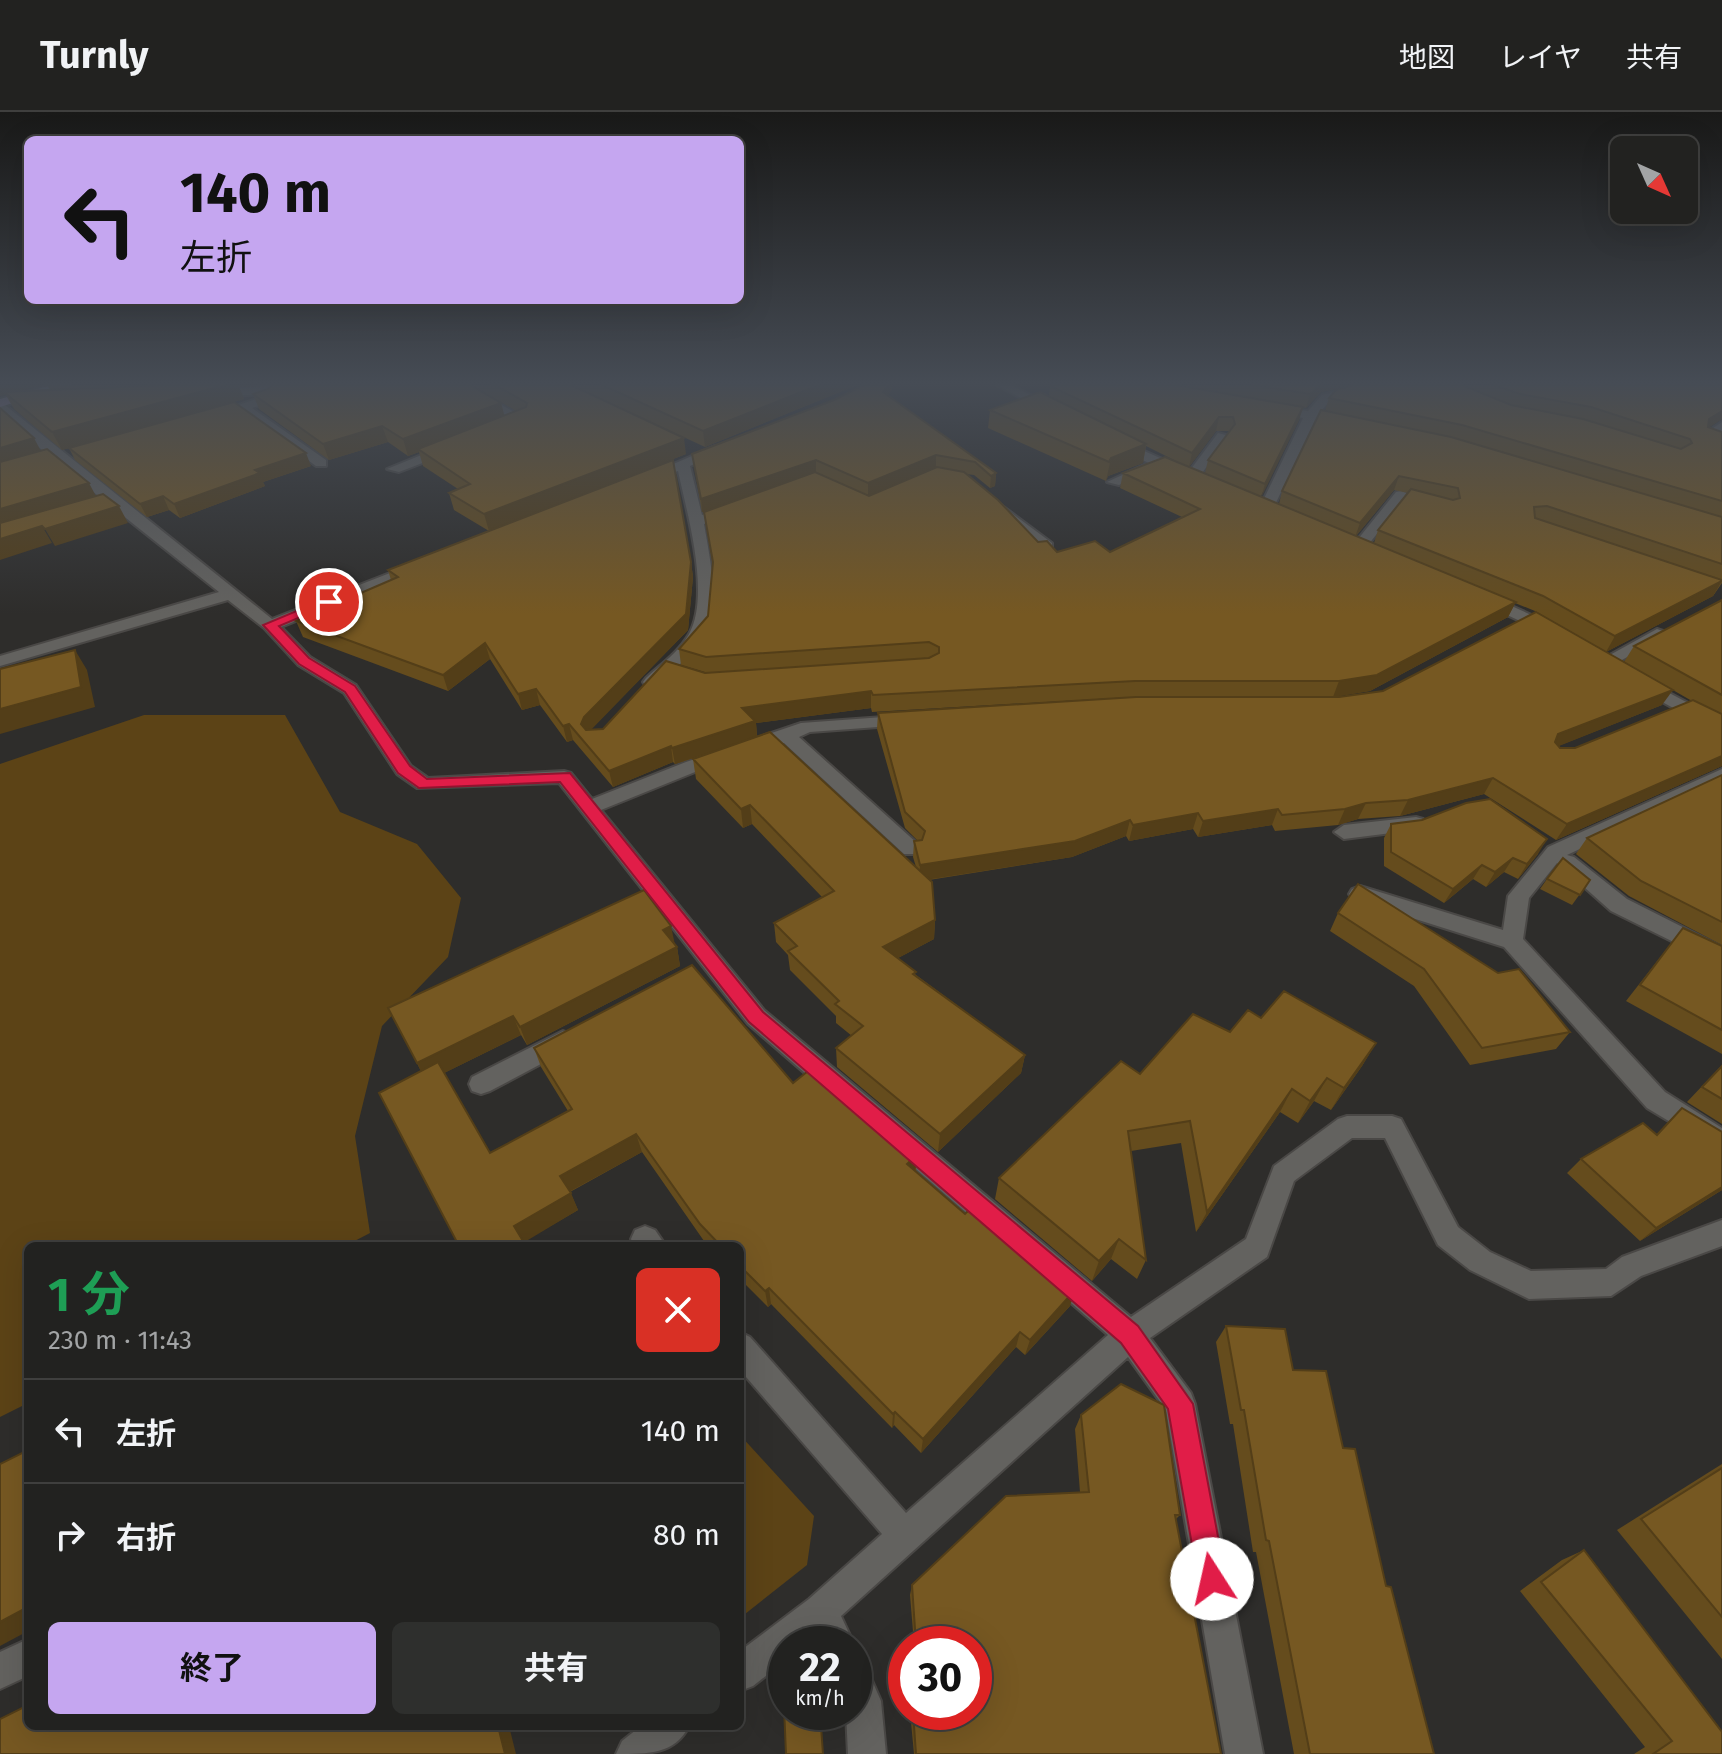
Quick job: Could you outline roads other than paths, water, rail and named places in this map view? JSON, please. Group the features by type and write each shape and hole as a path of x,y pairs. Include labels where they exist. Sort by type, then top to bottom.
{"street":[{"path":"63,462 108,505 270,625 304,661 350,689 404,770 424,784 564,777 756,1017 1130,1335 1180,1404 1244,1754"},
{"path":"394,469 413,462"},
{"path":"639,481 681,462"},
{"path":"636,699 673,670 699,632 704,577 696,522 693,462"},
{"path":"1156,462 1198,480 1208,462"},
{"path":"1265,509 1288,462"},
{"path":"1114,482 1161,464"},
{"path":"1343,541 1366,550 1401,495 1446,508"},
{"path":"990,500 1047,546"},
{"path":"696,522 750,503"},
{"path":"270,625 432,562"},
{"path":"1469,592 1528,617 1568,639"},
{"path":"0,661 231,594"},
{"path":"1501,632 1528,617"},
{"path":"1671,627 1613,665 1722,729"},
{"path":"1653,718 1722,708"},
{"path":"590,807 693,766 807,727 923,718"},
{"path":"787,736 911,849"},
{"path":"1512,941 1519,896 1555,852 1722,775"},
{"path":"1344,832 1413,825 1440,814"},
{"path":"1532,836 1619,905 1722,957"},
{"path":"1360,894 1512,941 1656,1100 1722,1142"},
{"path":"686,977 713,962"},
{"path":"481,1084 590,1027"},
{"path":"744,1670 821,1611 1130,1335 1257,1248 1283,1174 1347,1127 1392,1127 1448,1236 1480,1261 1529,1285 1611,1282 1632,1266 1722,1233"},
{"path":"744,1352 904,1535"},
{"path":"821,1611 828,1626"},
{"path":"0,1671 24,1659"},
{"path":"635,1754 666,1730"},
{"path":"865,1730 867,1754"}]}
